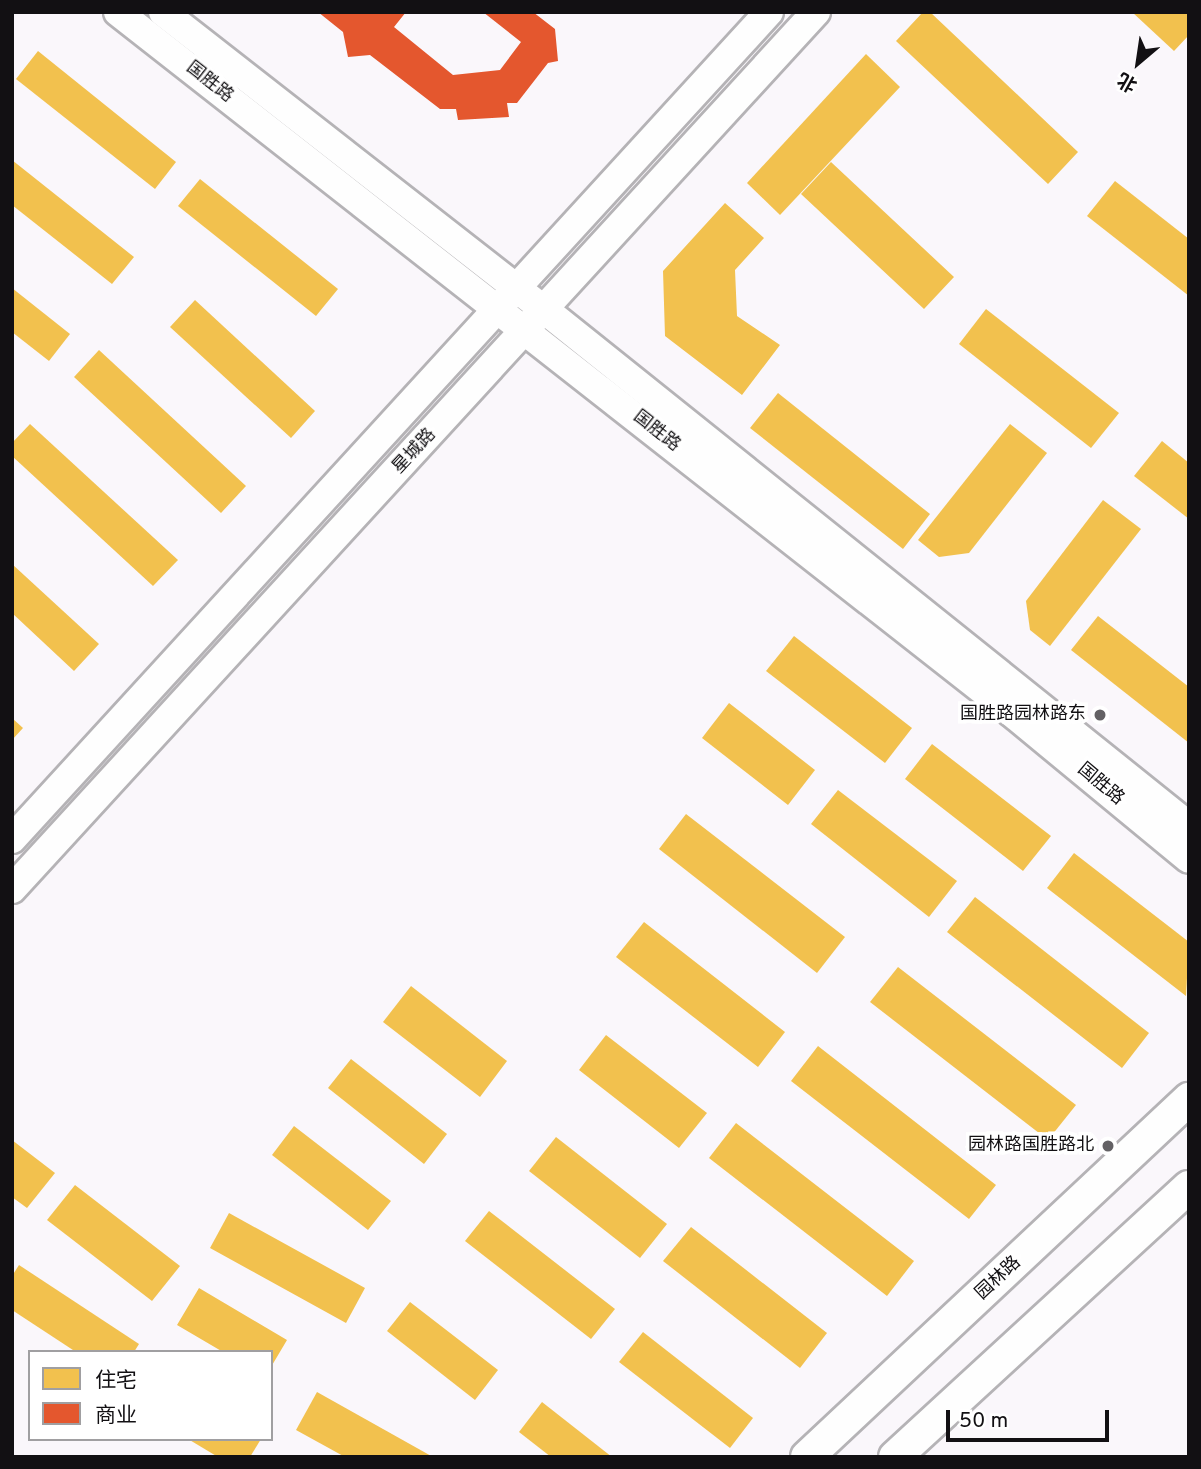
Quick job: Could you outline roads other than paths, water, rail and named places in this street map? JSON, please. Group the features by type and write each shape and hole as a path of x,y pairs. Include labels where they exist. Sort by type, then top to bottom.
{"main road":[{"name":"园林路","path":"807,1457 1189,1099"},
{"path":"895,1457 1189,1187"}],"street":[{"name":"国胜路","path":"118,12 499,309 537,321 1189,826"},
{"name":"国胜路","path":"163,12 519,289 537,321 1189,859"},
{"name":"星城路","path":"12,839 519,289 769,12"},
{"name":"星城路","path":"12,889 537,321 816,12"}],"place":[{"name":"国胜路园林路东","path":"1100,715"},
{"name":"园林路国胜路北","path":"1108,1146"}]}
